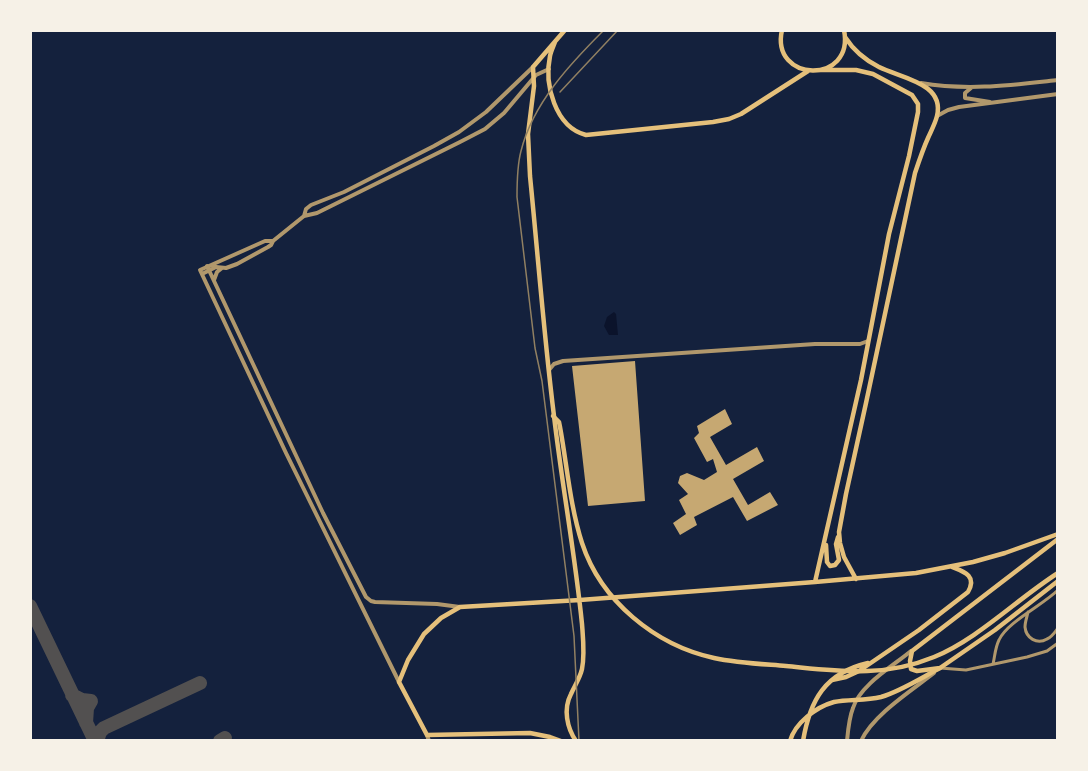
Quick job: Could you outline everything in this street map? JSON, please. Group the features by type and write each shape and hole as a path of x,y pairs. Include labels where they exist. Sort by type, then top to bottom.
{"main road":[{"path":"565,30 533,67 534,86 528,148 554,416 583,635 583,663 578,681 570,694 567,710 570,729 576,741"},
{"path":"782,30 781,40 784,54 794,65 808,71 856,70 873,74 909,93 918,104 918,117 889,234 859,391 815,582"},
{"path":"821,70 829,67 842,54 844,30"},
{"path":"826,540 826,562 830,566 835,565 839,562 836,544 846,494 915,173 937,117 938,103 932,92 918,82 866,60 856,52 845,37"},
{"path":"556,40 550,55 549,69 554,101 563,120 574,130 586,135 713,122 736,117 808,71"},
{"path":"875,304 880,308 887,307"},
{"path":"872,322 878,322 883,326"},
{"path":"554,416 560,427 574,509 583,546 596,573 635,619 678,646 697,653 726,660 862,672 908,666 937,656 964,641 1036,586 1058,573"},
{"path":"839,532 844,557 856,579"},
{"path":"561,741 530,733 427,735 399,682 408,660 424,634 441,618 460,607 580,600 916,573 952,567 1005,553 1058,534"},
{"path":"940,668 913,670 910,664 912,651 1058,539"},
{"path":"803,741 808,716 814,701 832,680 850,669 871,663 968,592 971,585 970,577 964,571 952,567"},
{"path":"790,741 795,728 808,716 833,703 883,696 940,668 1058,581"}],"street":[{"path":"304,216 311,204 344,192 459,132 486,112 533,67"},
{"path":"208,268 222,268 237,264 268,248 273,241 304,216 316,213 485,129 504,113 533,78 549,69"},
{"path":"918,82 971,88 1058,80"},
{"path":"971,88 965,93 965,98 990,103"},
{"path":"937,117 954,108 1058,94"},
{"path":"273,241 265,241 208,268 202,274 399,682"},
{"path":"208,268 322,513 368,599 375,602 460,607"},
{"path":"214,281 217,272 222,268"},
{"path":"549,370 554,364 563,361 815,344 860,344 868,341"},
{"path":"263,404 270,403"},
{"path":"347,577 354,574"},
{"path":"993,664 999,638 1006,630 1058,590"},
{"path":"362,606 368,599"},
{"path":"1028,612 1025,624 1027,634 1036,641 1047,639 1058,628"},
{"path":"861,741 868,727 877,718 940,668 966,670 1041,653 1054,648 1058,643"},
{"path":"847,741 856,701 871,683 912,651"},
{"path":"427,735 429,741"}],"water":[{"path":"614,312 618,335 609,335 604,326 607,317"}],"building":[{"path":"635,361 645,501 588,506 572,366"},
{"path":"725,409 732,424 710,437 726,465 757,447 764,461 733,479 748,505 770,492 778,505 747,521 733,497 694,517 697,525 680,535 673,523 686,514 679,500 688,494 678,483 680,476 687,473 704,480 717,472 713,459 707,462 694,438 699,433 697,426"}],"taxiway":[{"path":"30,606 95,741"},
{"path":"97,741 104,728 200,683"},
{"path":"72,695 91,701 87,708 86,723"},
{"path":"220,741 225,738"}],"railway":[{"path":"579,741 574,636 542,381 535,348 517,197 517,180 521,151 534,117 554,85 604,30"},
{"path":"560,92 618,30"}]}
